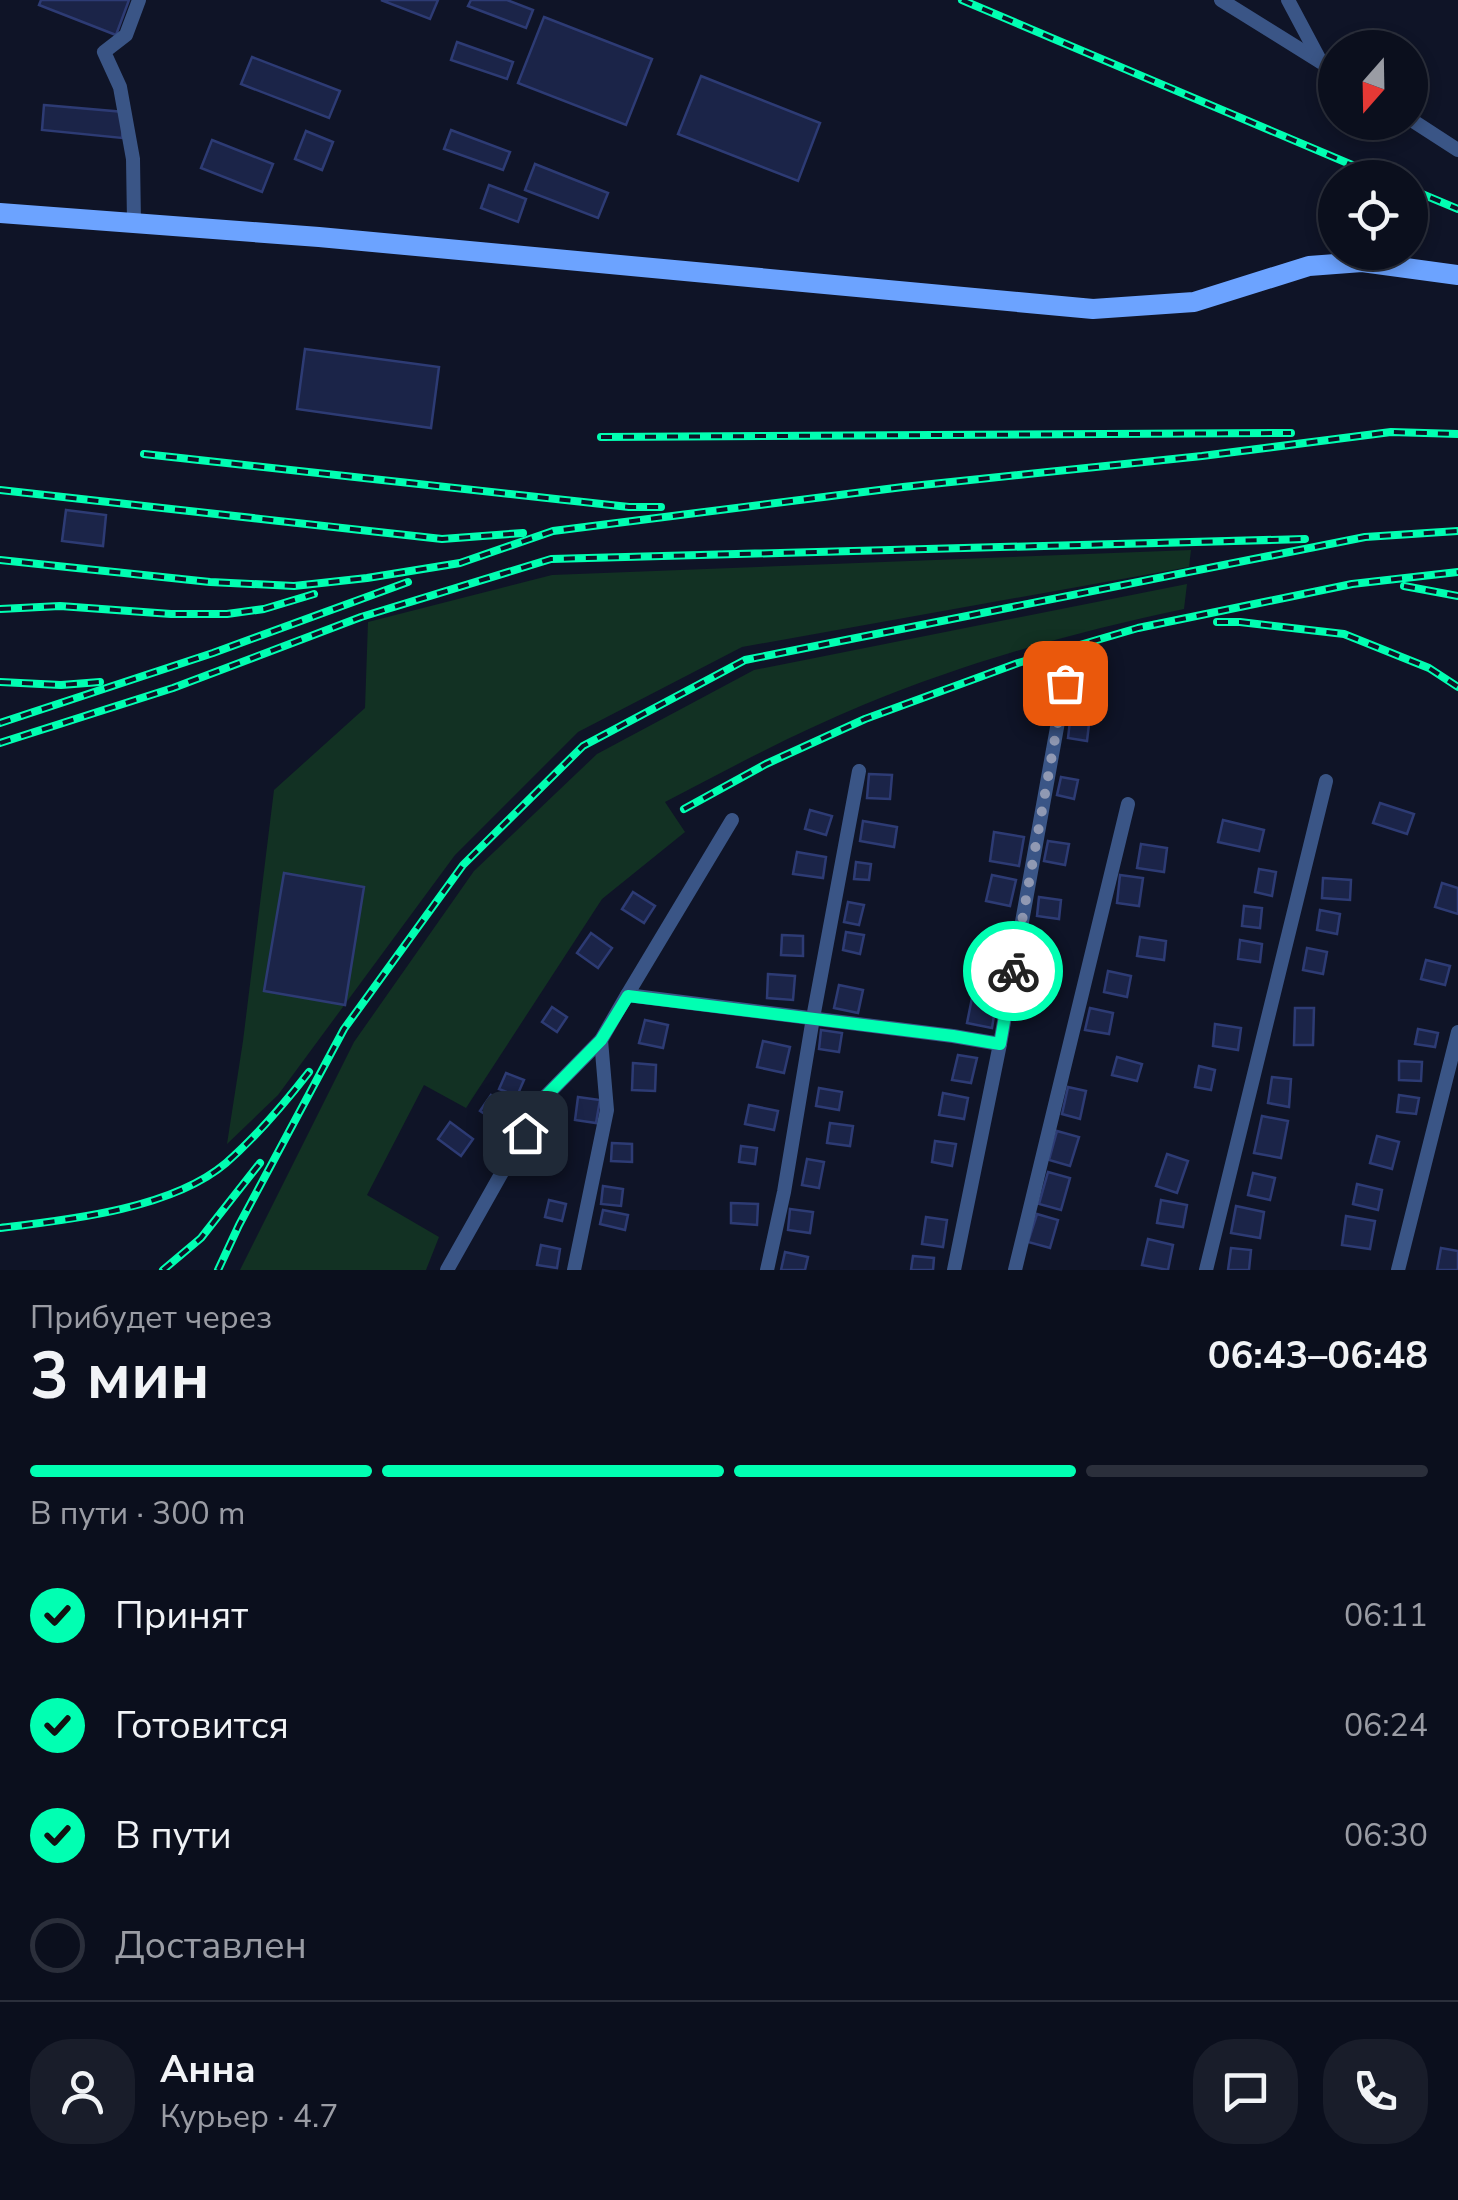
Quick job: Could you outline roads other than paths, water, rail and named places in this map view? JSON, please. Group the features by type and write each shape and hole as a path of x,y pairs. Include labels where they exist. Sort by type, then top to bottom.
{"street":[{"path":"134,222 132,159 120,87 104,52 126,36 138,0"},
{"path":"1221,0 1318,60"},
{"path":"1288,0 1318,56"},
{"path":"1428,131 1458,150"},
{"path":"0,212 319,237 1093,310 1194,302 1310,266 1362,262 1458,275"},
{"path":"954,1270 1000,1044 1065,683"},
{"path":"767,1270 860,771"},
{"path":"1206,1270 1326,781"},
{"path":"1015,1270 1128,804"},
{"path":"448,1270 544,1098 601,1040 732,820"},
{"path":"628,996 1000,1044"},
{"path":"1398,1270 1458,1032"},
{"path":"574,1270 607,1110 601,1040"}],"railway":[{"path":"962,0 1340,160"},
{"path":"1428,196 1458,209"},
{"path":"0,560 210,582 294,586 460,563 553,531 1391,432 1458,434"},
{"path":"601,437 1291,433"},
{"path":"144,454 629,507 661,507"},
{"path":"0,490 442,539 523,533"},
{"path":"218,1270 344,1029 463,865 583,746 745,660 1365,537 1458,531"},
{"path":"0,743 173,688 361,617 551,559 1305,539"},
{"path":"684,809 766,764 865,719 1018,663 1138,628 1352,584 1458,572"},
{"path":"0,723 213,653 408,582"},
{"path":"1404,586 1458,596"},
{"path":"0,609 60,606 227,614 264,609 314,594"},
{"path":"1217,622 1344,634 1429,668 1458,687"},
{"path":"0,682 100,682"},
{"path":"0,1228 118,1210 204,1179 249,1142 309,1072"},
{"path":"163,1270 201,1238 260,1163"}]}
